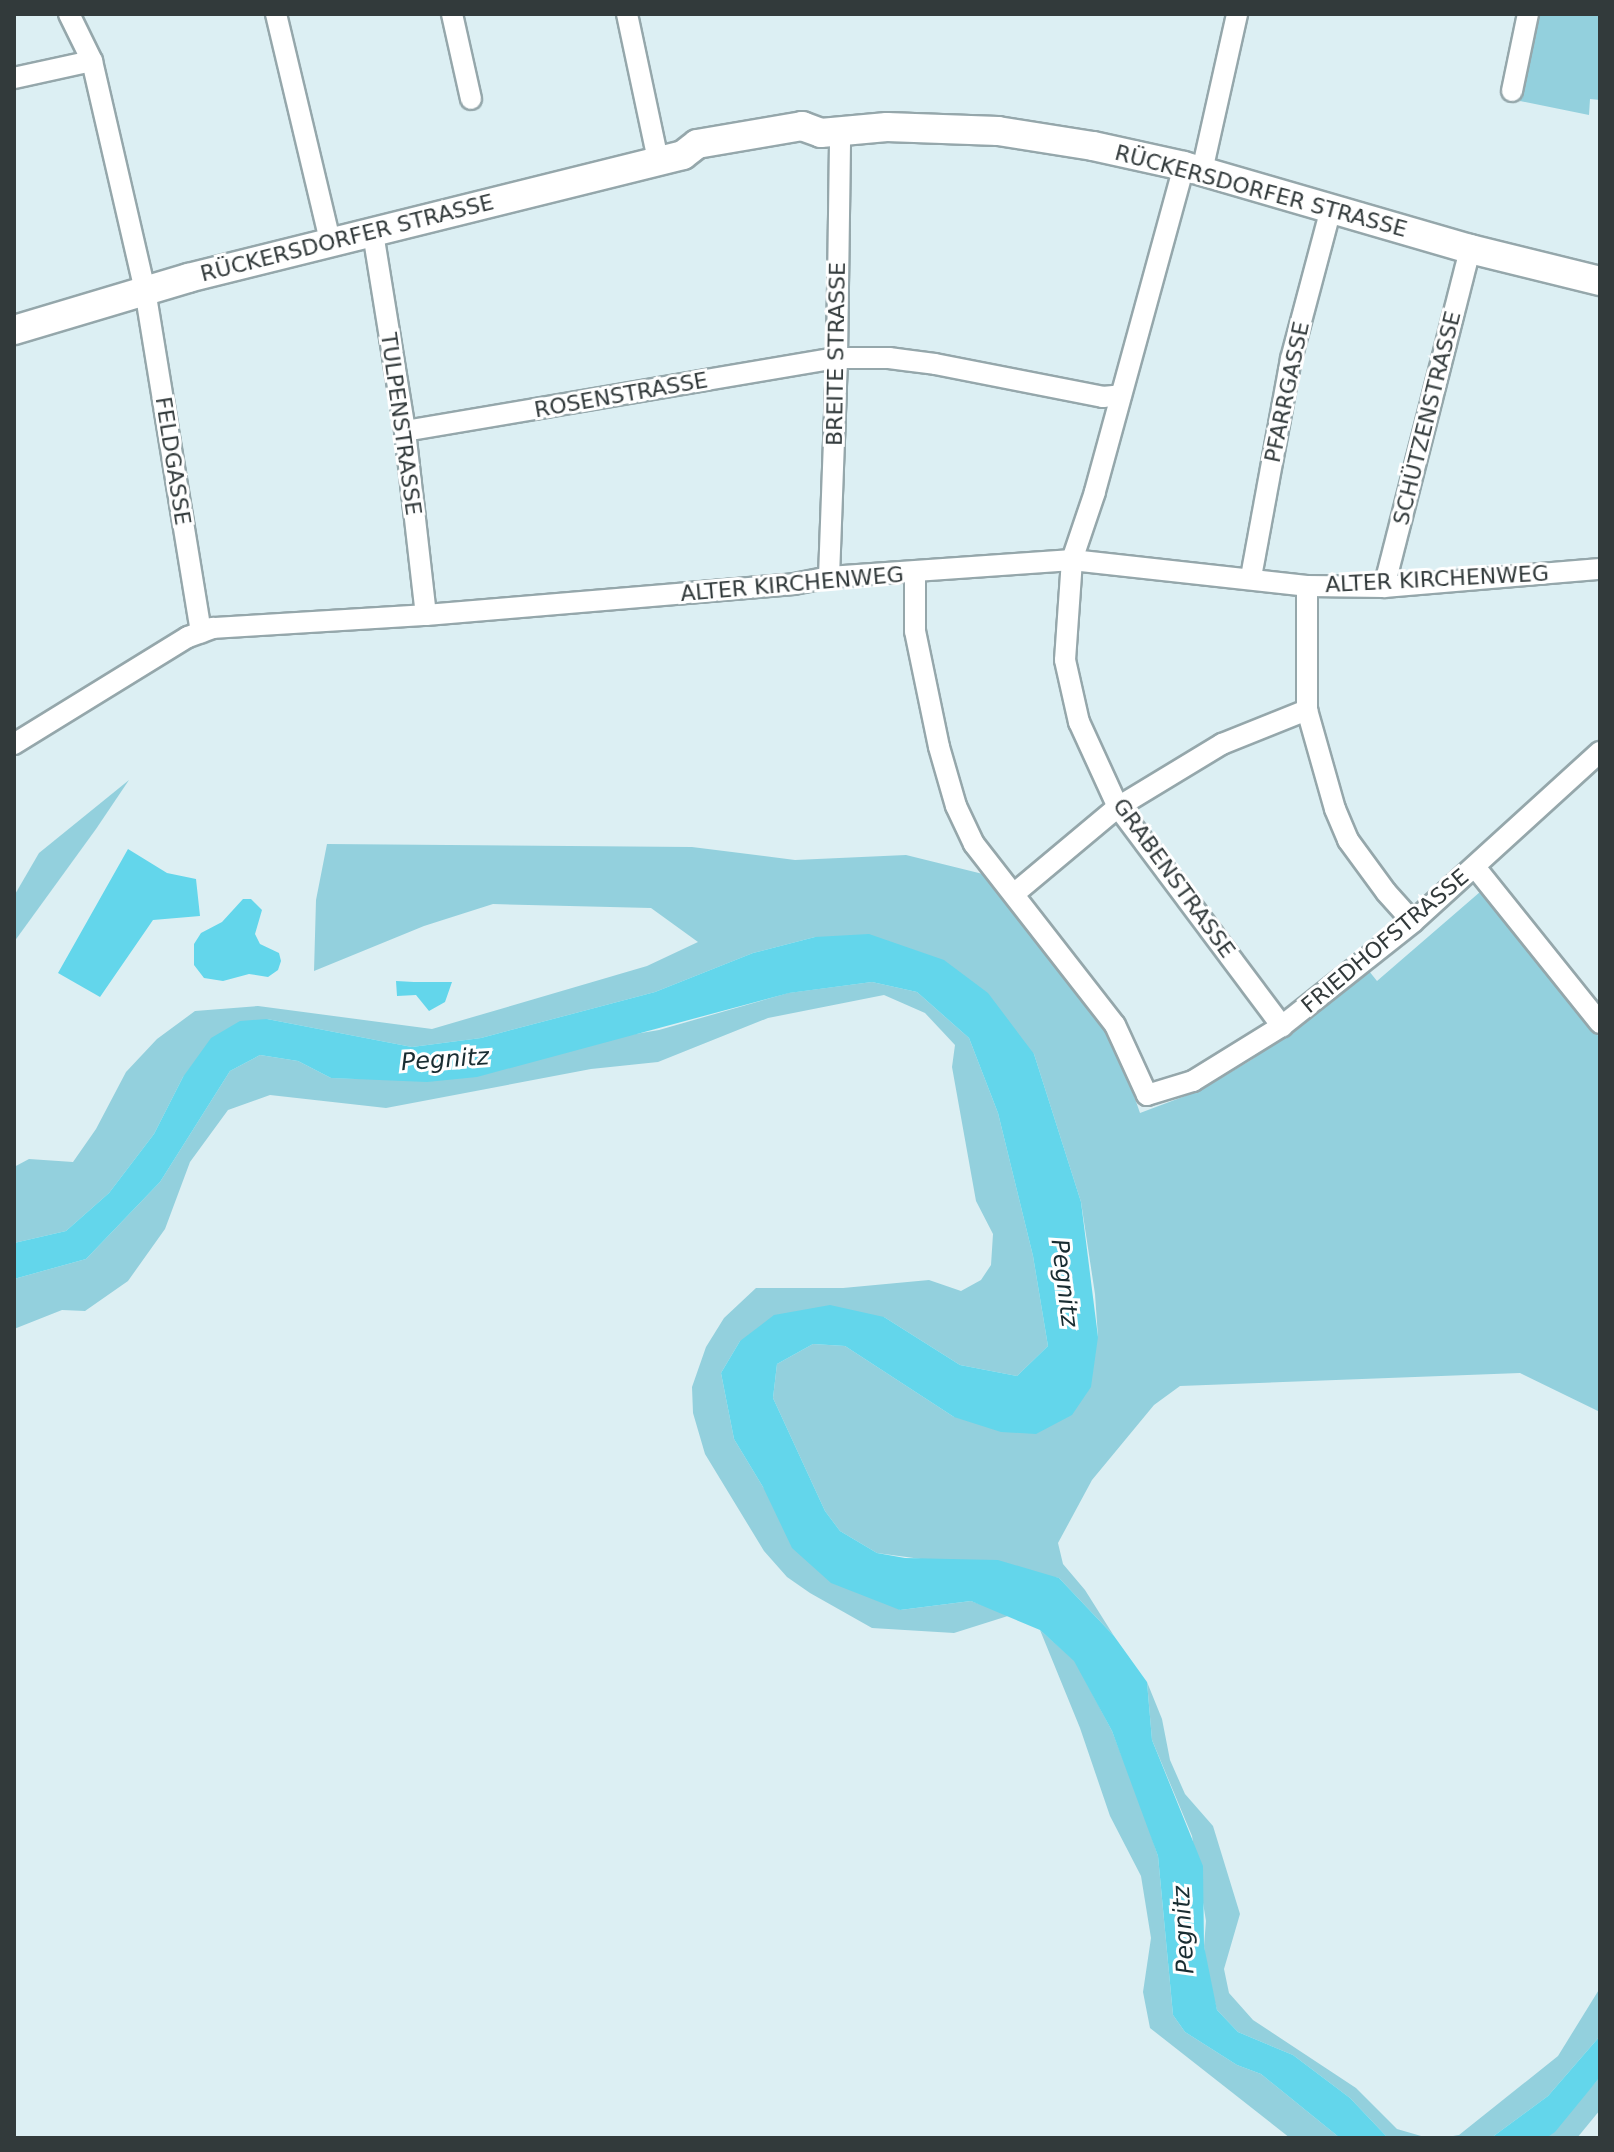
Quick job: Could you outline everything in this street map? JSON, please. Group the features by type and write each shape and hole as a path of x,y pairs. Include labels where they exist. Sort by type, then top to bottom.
{"main road":[{"name":"RÜCKERSDORFER STRASSE","path":"14,330 145,290 671,157 697,144 802,126 830,131 932,127 998,131 1193,168 1470,249 1600,281"}],"street":[{"name":"FELDGASSE","path":"69,14 92,61 145,290 201,632"},
{"path":"276,14 331,244"},
{"path":"452,14 471,99"},
{"path":"627,14 671,157"},
{"name":"GRABENSTRASSE","path":"1237,14 1193,168 1072,560 1065,660 1079,722 1118,807 1282,1026"},
{"path":"1512,91 1528,14"},
{"path":"14,78 92,61"},
{"name":"BREITE STRASSE","path":"829,577 837,358 830,131"},
{"name":"PFARRGASSE","path":"1251,577 1291,359 1331,209"},
{"name":"TULPENSTRASSE","path":"373,233 405,431 426,615"},
{"name":"SCHÜTZENSTRASSE","path":"1384,587 1470,249"},
{"path":"837,358 889,358 1103,397 1121,395"},
{"name":"ROSENSTRASSE","path":"405,431 837,358"},
{"name":"ALTER KIRCHENWEG","path":"14,744 201,632 794,584 829,577 1072,560 1251,577 1307,586 1384,587 1600,569"},
{"path":"915,573 915,631 939,747 956,806 974,844 1015,893 1118,807 1222,744 1307,710"},
{"path":"1307,586 1307,710 1335,809 1348,840 1386,892 1413,922"},
{"name":"FRIEDHOFSTRASSE","path":"1015,893 1115,1025 1147,1095 1193,1081 1282,1026 1413,922 1600,752"},
{"path":"1475,867 1600,1023"}],"shaded area":[{"path":"1539,14 1600,14 1600,100 1590,99 1589,115 1520,101"},
{"path":"129,780 14,942 14,896 39,853"},
{"path":"327,844 692,847 795,860 906,855 995,877 1110,1026 1140,1113 1201,1090 1251,1060 1369,971 1377,981 1480,892 1600,1038 1600,1412 1520,1373 1180,1386 1154,1405 1092,1480 1058,1543 1063,1564 1085,1590 1114,1636 1059,1578 877,1553 840,1531 825,1511 773,1398 777,1364 813,1344 845,1346 954,1417 1098,1337 1081,1202 1034,1054 815,937 753,953 655,992 481,1038 412,1047 267,1019 183,1077 154,1134 109,1193 66,1231 14,1243 14,1167 29,1159 73,1162 96,1129 126,1072 157,1039 195,1011 258,1006 432,1029 647,966 698,942 651,908 493,904 424,926 314,971 316,900"},
{"path":"872,982 917,992 969,1038 998,1113 1033,1256 1048,1346 1017,1376 960,1365 884,1317 740,1341 721,1373 734,1439 763,1487 900,1610 971,1601 1011,1615 954,1633 872,1628 810,1593 787,1577 764,1551 705,1454 693,1413 692,1387 706,1347 724,1318 756,1288 843,1288 929,1280 961,1291 981,1280 991,1265 993,1234 976,1201 952,1067 955,1045 925,1013 884,995 768,1018 658,1062 591,1069 386,1108 270,1095 228,1110 190,1162 165,1229 128,1281 85,1311 62,1310 14,1329 14,1279 86,1259 160,1182 230,1071 260,1055 298,1061 331,1078 367,1079 659,1030 788,993"},
{"path":"1040,1630 1075,1661 1112,1731 1142,1808 1158,1856 1173,2015 1185,2032 1237,2065 1261,2074 1340,2138 1290,2138 1150,2028 1143,1992 1151,1938 1141,1876 1110,1816 1080,1728"},
{"path":"1147,1682 1162,1719 1170,1760 1185,1794 1213,1826 1240,1914 1224,1969 1229,1993 1253,2020 1356,2088 1397,2129 1428,2138 1388,2138 1350,2098 1293,2055 1238,2032 1217,2010 1207,1973 1204,1946 1206,1921 1192,1836 1152,1740"},
{"path":"1600,1988 1600,2036 1548,2096 1491,2138 1441,2138 1459,2135 1558,2056"},
{"path":"1600,2077 1600,2110 1577,2138 1546,2138"}],"water":[{"path":"128,849 167,873 196,879 200,916 153,920 100,997 58,973"},
{"path":"243,899 251,899 262,910 255,934 260,944 279,953 281,961 278,970 268,977 249,974 223,981 204,978 194,965 194,944 201,933 222,922"},
{"name":"Pegnitz","path":"869,934 944,960 988,993 1034,1054 1081,1202 1098,1337 1091,1387 1072,1415 1036,1434 1001,1432 954,1417 845,1346 813,1344 777,1364 773,1398 825,1511 840,1531 877,1553 905,1558 998,1560 1059,1578 1114,1636 1147,1682 1152,1740 1203,1866 1204,1946 1217,2010 1238,2032 1293,2055 1350,2098 1388,2138 1340,2138 1261,2074 1237,2065 1185,2032 1173,2015 1158,1856 1112,1731 1074,1661 1040,1630 971,1601 900,1610 831,1583 792,1548 763,1487 734,1439 721,1373 740,1341 774,1315 830,1305 884,1317 960,1365 1017,1376 1048,1346 1033,1256 998,1113 969,1038 917,992 872,982 789,993 477,1077 427,1082 331,1078 298,1061 260,1055 230,1071 160,1182 86,1259 14,1279 14,1243 66,1231 109,1193 154,1134 183,1077 211,1038 240,1021 267,1019 412,1047 481,1038 655,992 753,953 815,937"},
{"path":"396,981 452,982 445,1002 429,1011 416,995 397,996"},
{"path":"1600,2036 1600,2077 1555,2132 1546,2138 1491,2138 1548,2096"}]}
